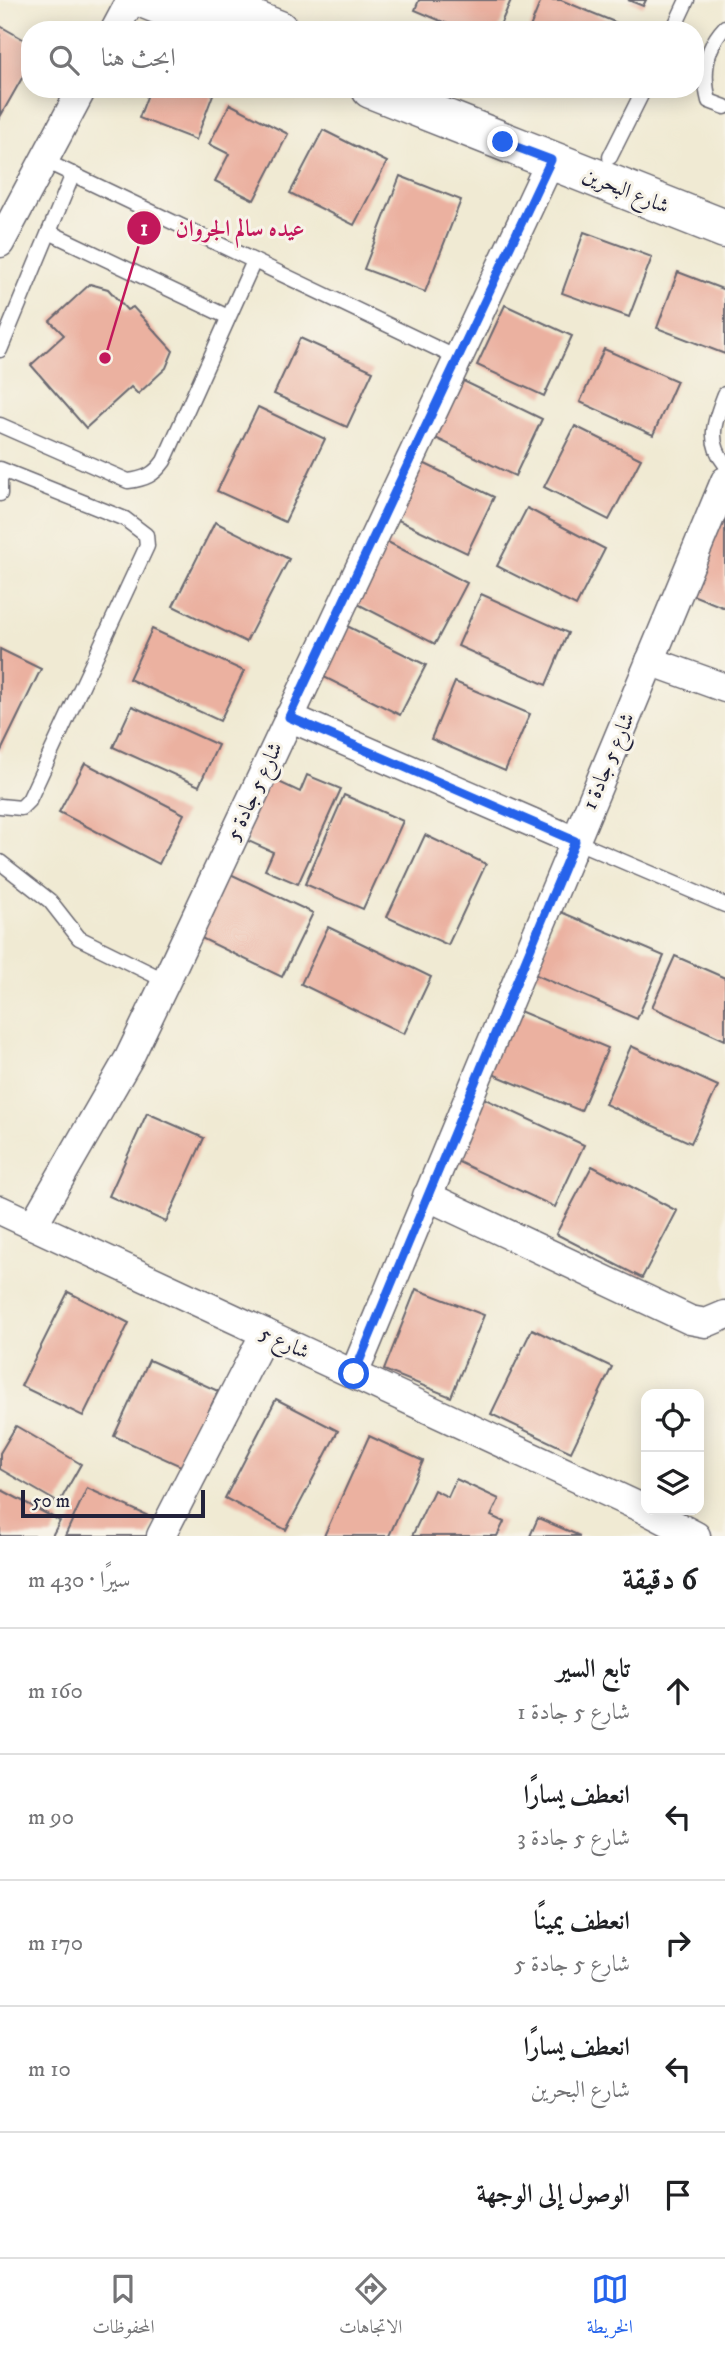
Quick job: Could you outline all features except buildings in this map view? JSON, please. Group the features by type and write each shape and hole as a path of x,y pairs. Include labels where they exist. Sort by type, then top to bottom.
{"street":[{"path":"120,21 131,0"},
{"path":"147,0 200,21"},
{"path":"204,0 256,21"},
{"path":"0,243 77,98"},
{"name":"شارع البحرين","path":"394,98 725,229"},
{"name":"شارع البحرين","path":"457,98 725,201"},
{"name":"شارع 5 جادة 5","path":"33,1225 128,1058 166,981 551,160"},
{"name":"شارع 5 جادة 1","path":"354,1374 725,481"},
{"path":"650,661 725,688"},
{"path":"289,717 575,841"},
{"path":"427,1196 690,1320 706,1323 725,1315"},
{"name":"شارع 5","path":"0,1210 354,1374 650,1518 696,1536"},
{"path":"161,1536 265,1333"}],"lane":[{"path":"677,21 687,0"},
{"path":"725,27 710,49 704,80 709,101 725,107"},
{"path":"710,49 725,55"},
{"path":"610,157 640,98"},
{"path":"43,160 457,359"},
{"path":"0,350 73,174"},
{"path":"49,232 228,317"},
{"path":"0,425 128,481 142,480 155,473 164,461 254,261"},
{"path":"725,394 713,436 718,456 725,464"},
{"path":"0,469 125,519 146,535 147,546 29,800 21,808 0,806"},
{"path":"0,476 0,494"},
{"path":"575,841 725,905"},
{"path":"0,862 50,901 79,939 166,981"}],"place":[{"name":"عيده سالم الجروان","path":"105,358"}],"route":[{"path":"354,1374 575,841 289,717 551,160 503,142"}]}
